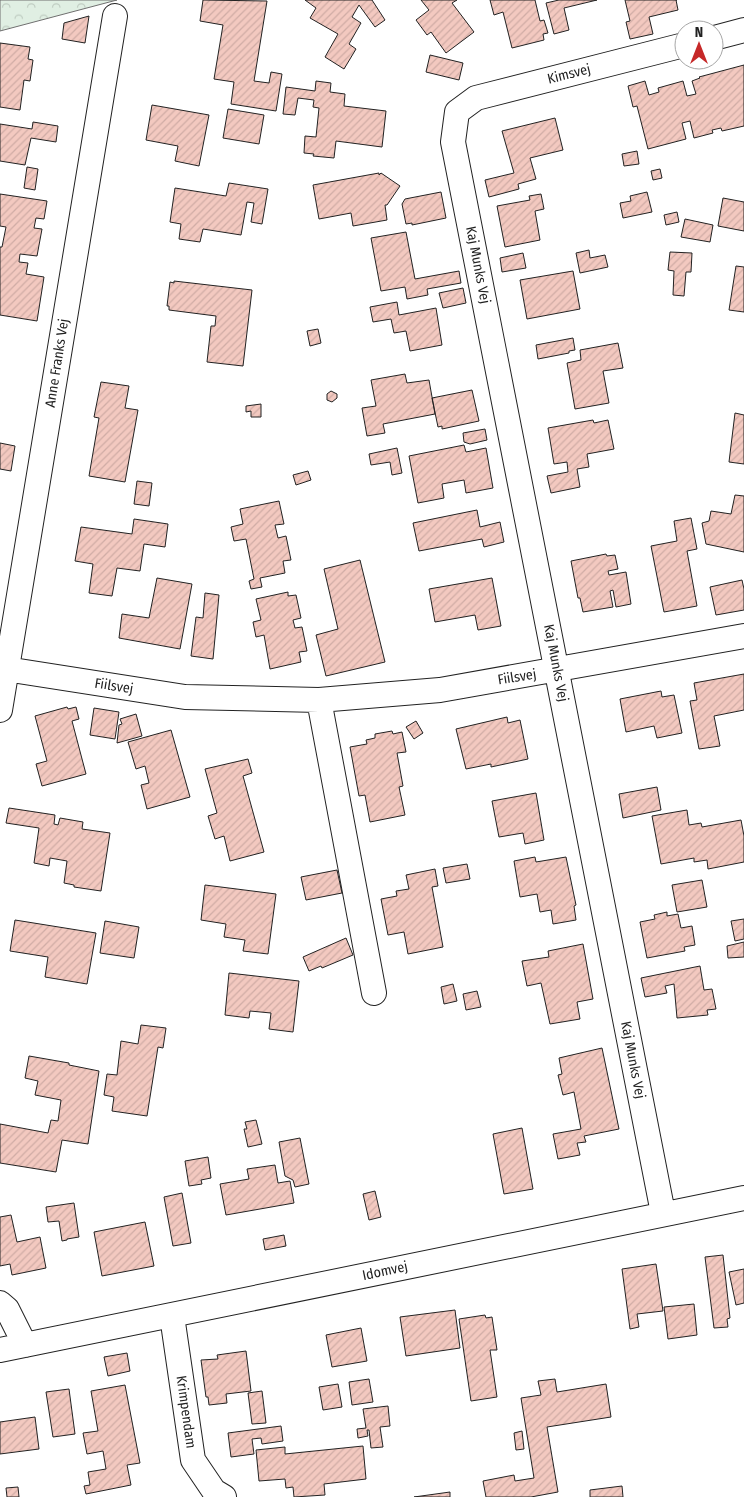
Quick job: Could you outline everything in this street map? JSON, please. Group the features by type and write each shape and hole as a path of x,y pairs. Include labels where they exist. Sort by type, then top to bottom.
{"street":[{"name":"Anne Franks Vej","path":"0,710 3,668 115,16"},
{"path":"724,35 744,30"},
{"name":"Kimsvej","path":"458,112 476,98 674,48"},
{"name":"Kaj Munks Vej","path":"458,112 453,142 663,1213"},
{"name":"Fiilsvej","path":"3,668 185,697 318,700 440,690 744,636"},
{"path":"318,700 374,993"},
{"name":"Idomvej","path":"0,1350 172,1316 663,1213 744,1198"},
{"path":"0,1303 7,1309 26,1345"},
{"name":"Krimpendam","path":"172,1316 193,1460 214,1492 224,1497"}],"green space":[{"path":"0,0 117,0 0,31"}],"building":[{"path":"203,0 267,1 254,81 269,83 271,72 282,74 276,111 231,104 234,82 214,79 223,25 200,21"},
{"path":"305,0 372,0 385,20 375,27 359,5 352,17 361,23 349,44 356,49 344,69 325,57 338,34 310,18 316,8"},
{"path":"421,0 457,0 452,3 474,32 446,53 431,32 427,35 416,20 429,10"},
{"path":"490,0 535,0 540,21 544,20 548,33 543,34 544,40 512,48 503,12 494,15"},
{"path":"559,0 597,0 564,8 569,30 554,34 546,3"},
{"path":"625,0 676,0 678,10 649,17 653,34 630,39 626,22 630,21"},
{"path":"89,16 85,43 62,39 64,23"},
{"path":"0,43 30,47 28,59 33,60 30,81 24,80 20,110 0,107"},
{"path":"430,55 463,63 459,80 426,72"},
{"path":"744,65 744,126 722,131 721,128 712,130 713,133 694,138 690,121 682,123 686,139 648,149 637,106 633,107 628,86 645,81 649,95 659,92 658,88 683,81 687,96 696,94 692,81 699,77"},
{"path":"316,81 331,83 330,92 345,94 344,106 386,111 382,147 336,141 334,158 304,153 305,136 316,137 319,108 313,107 314,100 298,98 295,115 283,114 286,87 315,91"},
{"path":"152,105 209,115 199,166 175,161 178,146 146,140"},
{"path":"228,109 264,115 259,144 223,138"},
{"path":"555,118 563,150 530,158 536,179 518,184 519,189 489,197 485,180 514,173 502,131"},
{"path":"33,122 58,126 56,142 31,138 25,165 0,161 0,124 32,129"},
{"path":"637,151 639,164 624,166 622,154"},
{"path":"27,167 38,169 35,190 24,188"},
{"path":"660,169 662,178 653,180 651,171"},
{"path":"379,173 379,175 381,173 400,186 387,205 385,205 387,220 353,226 351,213 319,219 313,185"},
{"path":"229,183 268,189 262,224 251,222 254,203 247,202 241,235 203,229 200,242 179,239 181,224 170,222 175,188 226,196"},
{"path":"441,192 446,218 412,225 412,223 406,224 402,204 405,199"},
{"path":"647,192 652,212 623,218 620,203 631,201 630,196"},
{"path":"0,194 47,201 44,219 36,218 34,228 42,229 37,256 20,254 19,262 28,263 26,274 44,277 37,321 0,315 0,247 2,247 6,227 0,226"},
{"path":"541,194 544,209 535,211 540,240 505,247 497,206 530,200 529,196"},
{"path":"723,198 744,202 744,231 718,226"},
{"path":"677,212 679,222 666,225 664,215"},
{"path":"685,219 713,225 710,242 681,237"},
{"path":"406,232 415,279 459,271 461,283 427,289 428,295 407,299 405,287 381,291 371,238"},
{"path":"589,250 590,258 605,255 608,267 580,273 576,253"},
{"path":"670,252 692,253 691,272 686,272 684,296 673,295 674,271 668,270"},
{"path":"523,253 526,268 502,272 500,258"},
{"path":"736,266 744,267 744,312 729,310"},
{"path":"573,271 580,309 527,319 520,280"},
{"path":"174,281 252,290 243,366 207,362 211,326 215,326 216,316 169,310 169,306 167,306 170,282 174,283"},
{"path":"463,288 466,303 443,308 439,293"},
{"path":"397,302 399,315 436,308 442,345 410,351 406,331 394,333 391,319 373,322 370,307"},
{"path":"318,329 321,343 310,346 307,331"},
{"path":"573,338 575,350 538,359 536,345"},
{"path":"618,343 623,368 603,371 609,403 575,409 567,363 581,360 580,350"},
{"path":"405,374 407,383 429,380 435,414 383,424 385,433 367,436 362,408 376,406 371,380"},
{"path":"101,382 129,386 125,408 138,410 125,482 89,476 99,418 94,417"},
{"path":"472,390 479,421 442,429 442,426 438,427 432,398"},
{"path":"331,391 337,394 337,398 332,402 327,400 327,394"},
{"path":"261,404 261,417 251,417 251,411 246,412 246,406"},
{"path":"735,413 744,415 744,464 729,462"},
{"path":"593,420 594,423 608,420 614,449 587,454 589,467 577,469 580,487 551,493 547,476 568,472 567,462 554,464 548,428"},
{"path":"485,429 487,440 470,444 464,442 463,433"},
{"path":"0,443 15,446 11,471 0,469"},
{"path":"464,445 466,452 486,448 493,488 466,493 464,480 442,484 444,498 418,503 409,456"},
{"path":"397,448 402,473 392,475 390,462 371,465 369,454"},
{"path":"308,471 311,480 296,485 293,475"},
{"path":"137,481 152,483 149,506 134,504"},
{"path":"735,495 744,496 744,552 706,544 702,523 709,521 711,511 731,514"},
{"path":"279,501 284,524 275,525 278,538 286,536 291,560 283,561 285,573 260,578 262,587 251,589 249,581 254,579 246,539 234,541 231,527 243,524 240,509"},
{"path":"477,510 480,527 500,522 504,542 484,547 482,539 419,551 413,523"},
{"path":"691,518 697,549 687,551 697,606 664,612 651,546 677,541 674,521"},
{"path":"134,519 168,524 165,547 144,544 140,571 117,568 112,596 89,593 93,564 75,561 81,527 132,534"},
{"path":"606,554 607,556 615,555 618,569 608,571 609,575 626,572 631,604 616,607 613,590 610,591 613,607 583,612 580,598 578,598 571,561"},
{"path":"360,560 385,662 326,676 316,635 338,629 324,569"},
{"path":"157,578 192,584 180,649 119,638 122,614 149,618"},
{"path":"492,578 501,626 478,630 475,615 435,622 429,589"},
{"path":"742,580 744,610 716,615 710,587"},
{"path":"288,592 288,596 296,595 301,618 293,620 295,628 302,627 307,651 299,652 301,662 270,669 264,635 256,637 253,622 261,620 256,599"},
{"path":"205,593 219,595 213,659 191,656 196,617 203,618"},
{"path":"744,674 744,710 714,716 720,746 699,749 690,701 697,700 694,683"},
{"path":"661,691 662,697 674,695 682,733 657,738 654,726 626,732 620,699"},
{"path":"67,707 68,709 76,707 79,719 72,721 86,774 42,786 36,764 47,761 35,716"},
{"path":"94,708 119,712 115,739 90,735"},
{"path":"136,714 142,736 117,743 119,725 122,724 120,719"},
{"path":"507,717 508,723 520,720 528,759 491,767 491,764 466,769 456,729"},
{"path":"416,721 423,733 414,739 406,727"},
{"path":"171,730 190,797 147,809 141,785 149,783 145,766 136,769 128,742"},
{"path":"392,731 393,734 402,732 406,752 397,753 403,786 399,787 405,815 370,822 365,795 359,796 350,747 367,744 366,740 375,738 375,734"},
{"path":"248,759 252,773 243,776 264,852 230,861 224,836 215,839 208,816 217,813 205,769"},
{"path":"657,787 661,810 623,818 619,794"},
{"path":"536,793 544,840 525,844 523,833 499,837 492,801"},
{"path":"9,808 55,815 54,824 58,825 60,818 83,822 82,829 110,833 101,891 74,887 74,885 64,883 67,861 50,858 49,866 34,863 39,828 6,823"},
{"path":"687,810 689,825 701,823 702,827 741,820 744,836 744,862 708,869 707,860 694,862 694,858 661,864 652,816"},
{"path":"535,857 536,862 566,857 576,905 574,906 576,920 553,924 551,910 540,912 537,894 520,897 514,861"},
{"path":"467,864 470,879 446,883 443,868"},
{"path":"435,869 438,886 432,887 443,947 408,954 404,932 388,935 381,899 397,896 396,891 409,889 406,875"},
{"path":"337,870 342,893 306,900 301,877"},
{"path":"702,880 707,907 677,912 672,885"},
{"path":"205,885 276,894 268,954 243,951 245,940 224,937 226,924 201,920"},
{"path":"667,912 667,916 678,914 681,928 692,926 695,945 684,947 685,951 647,958 640,922 655,919 654,915"},
{"path":"744,919 744,939 735,941 731,921"},
{"path":"15,920 96,933 87,984 45,977 48,957 10,951"},
{"path":"105,921 139,927 134,958 100,953"},
{"path":"346,938 353,955 322,968 321,966 309,971 303,957"},
{"path":"744,942 744,957 728,958 727,946"},
{"path":"583,944 593,999 577,1002 580,1019 550,1024 541,983 527,986 522,961 549,957 548,951"},
{"path":"700,966 704,990 712,989 716,1009 707,1010 708,1015 677,1018 674,984 665,986 667,993 645,997 641,978"},
{"path":"229,973 299,981 293,1032 269,1029 271,1013 250,1011 249,1018 225,1015"},
{"path":"453,984 457,1001 444,1004 441,987"},
{"path":"477,991 481,1007 466,1010 463,994"},
{"path":"141,1025 166,1028 163,1048 158,1047 147,1116 112,1111 114,1097 104,1095 107,1074 117,1075 121,1041 138,1044"},
{"path":"602,1048 619,1129 584,1136 586,1142 577,1143 580,1155 558,1159 553,1134 581,1129 574,1092 563,1095 558,1075 562,1074 559,1058"},
{"path":"29,1056 69,1063 69,1065 99,1071 88,1144 62,1140 56,1172 0,1163 0,1124 48,1133 51,1120 58,1121 61,1100 35,1095 38,1081 25,1078"},
{"path":"256,1120 262,1144 248,1147 244,1129 247,1129 245,1122"},
{"path":"522,1128 533,1189 504,1194 493,1134"},
{"path":"300,1138 309,1184 295,1187 293,1180 285,1176 279,1142"},
{"path":"208,1157 211,1178 201,1180 202,1184 189,1186 185,1161"},
{"path":"275,1165 278,1183 290,1181 294,1203 226,1215 220,1184 249,1179 247,1169"},
{"path":"375,1191 381,1217 369,1220 363,1194"},
{"path":"182,1193 191,1243 173,1246 164,1197"},
{"path":"74,1203 79,1237 62,1241 59,1221 48,1222 46,1207"},
{"path":"11,1215 17,1242 40,1237 46,1268 12,1275 10,1264 0,1266 0,1217"},
{"path":"145,1222 154,1266 102,1276 94,1232"},
{"path":"284,1235 286,1246 265,1250 263,1239"},
{"path":"723,1255 730,1318 727,1319 728,1327 714,1328 705,1257"},
{"path":"656,1264 663,1311 637,1314 639,1327 630,1329 622,1269"},
{"path":"744,1269 744,1303 736,1305 729,1272"},
{"path":"694,1304 697,1335 668,1339 664,1307"},
{"path":"455,1310 460,1348 406,1356 400,1317"},
{"path":"485,1315 486,1318 492,1317 497,1350 490,1350 497,1397 471,1401 459,1319"},
{"path":"361,1328 367,1361 332,1367 326,1335"},
{"path":"246,1351 251,1391 226,1394 227,1403 209,1405 208,1397 206,1397 201,1360 218,1359 217,1355"},
{"path":"127,1353 130,1371 108,1376 104,1357"},
{"path":"369,1379 373,1402 352,1405 349,1382"},
{"path":"555,1379 557,1392 606,1384 611,1417 547,1427 558,1492 531,1497 486,1497 483,1481 514,1475 515,1481 534,1478 521,1398 541,1395 538,1381"},
{"path":"338,1384 342,1407 323,1410 319,1387"},
{"path":"125,1385 140,1463 127,1465 131,1485 86,1494 84,1486 90,1485 88,1472 106,1469 103,1451 87,1454 83,1433 98,1431 91,1391"},
{"path":"69,1389 75,1434 53,1437 46,1392"},
{"path":"262,1391 266,1423 252,1424 248,1393"},
{"path":"388,1406 390,1426 380,1427 383,1447 371,1448 369,1430 367,1430 368,1436 358,1438 357,1429 366,1428 363,1409"},
{"path":"35,1417 39,1449 0,1454 0,1422"},
{"path":"281,1426 283,1441 262,1444 261,1438 252,1439 254,1454 231,1457 228,1433"},
{"path":"522,1431 524,1449 516,1450 514,1433"},
{"path":"363,1446 366,1479 324,1484 325,1495 294,1497 293,1487 286,1488 285,1479 259,1481 256,1450 285,1447 285,1454"},
{"path":"622,1486 623,1497 590,1497 590,1490"},
{"path":"18,1487 19,1497 7,1497 6,1488"},
{"path":"450,1492 450,1497 414,1497"}]}
